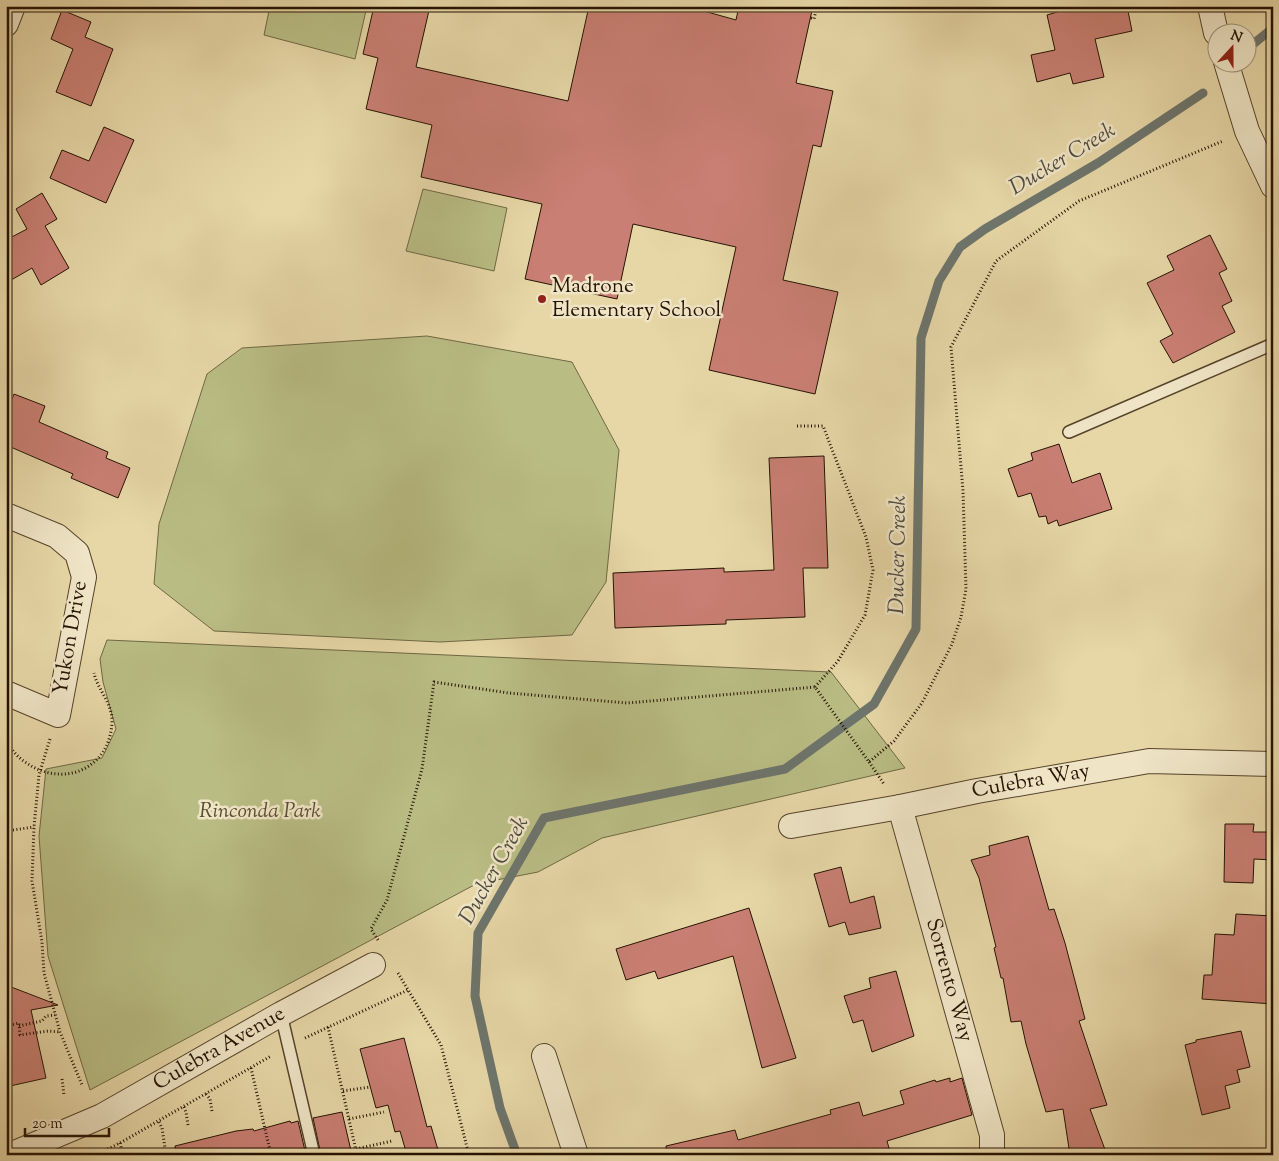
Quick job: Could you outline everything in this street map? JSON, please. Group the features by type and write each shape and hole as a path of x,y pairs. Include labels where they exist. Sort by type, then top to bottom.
{"street":[{"path":"6,24 13,6"},
{"path":"1210,6 1214,22"},
{"path":"1229,72 1247,131 1273,186"},
{"name":"Yukon Drive","path":"6,515 57,536 77,553 84,577 58,715"},
{"path":"6,693 58,715"},
{"name":"Culebra Way","path":"791,826 1150,761 1273,764"},
{"name":"Sorrento Way","path":"900,807 992,1135 992,1155"},
{"name":"Culebra Avenue","path":"10,1155 102,1116 382,958"},
{"path":"544,1056 576,1155"}],"lane":[{"path":"1069,432 1273,344"},
{"path":"281,1014 314,1155"}],"path":[{"path":"811,18 814,19 817,6"},
{"path":"815,687 869,762 894,741 922,703 952,644 961,617 966,589 963,492 951,347 996,261 1079,201 1247,131"},
{"path":"469,1155 440,1045 408,990 382,958 371,929 387,900 422,769 434,682 509,693 627,703 815,687 838,661 865,615 873,570 866,537 823,426 797,426"},
{"path":"58,715 39,775 32,881 42,942 44,973 60,1032 82,1085"},
{"path":"6,831 34,828"},
{"path":"95,1155 158,1122 289,1047 408,990"},
{"path":"19,1026 42,1021 46,1016 55,1015"},
{"path":"6,1026 19,1023 20,1036 48,1031 60,1032"},
{"path":"328,1027 357,1155"},
{"path":"252,1068 271,1155"},
{"path":"62,1080 64,1095"},
{"path":"343,1091 370,1087"},
{"path":"206,1094 210,1099 212,1111"},
{"path":"184,1107 188,1125"},
{"path":"349,1119 384,1112"},
{"path":"158,1122 162,1128 165,1148"},
{"path":"356,1149 392,1141"},
{"path":"120,1143 123,1155"}],"green space":[{"path":"270,6 367,6 355,59 264,35"},
{"path":"423,189 507,208 494,271 406,251"},
{"path":"427,336 572,362 619,450 606,582 572,635 440,642 214,631 154,584 159,524 207,374 242,348"},
{"name":"Rinconda Park","path":"107,640 831,672 905,768 602,838 538,872 476,884 90,1090 48,956 39,836 46,769 102,758 116,729 103,682 100,659"}],"building":[{"path":"374,6 430,6 416,67 568,101 589,6 686,6 736,20 739,6 813,6 796,83 833,91 821,147 813,145 783,280 838,292 815,394 709,370 736,247 633,224 617,299 525,279 542,204 421,177 432,125 366,109 378,58 363,54"},
{"path":"1056,6 1127,6 1132,31 1095,39 1104,77 1073,84 1070,73 1037,82 1031,55 1055,50 1047,15 1057,12"},
{"path":"62,10 91,22 85,37 113,49 91,106 56,92 73,49 51,39"},
{"path":"104,127 134,140 106,203 50,178 62,150 89,161"},
{"path":"42,193 57,219 45,226 69,268 41,285 32,268 6,283 6,240 27,229 16,209"},
{"path":"1210,235 1227,269 1219,273 1232,301 1222,306 1235,332 1173,363 1160,341 1173,334 1147,283 1174,270 1167,256"},
{"path":"14,394 45,406 39,422 108,452 106,458 130,468 118,498 71,478 73,474 6,445 6,413"},
{"path":"1059,444 1072,483 1100,473 1112,509 1059,526 1057,520 1048,524 1046,516 1039,517 1031,493 1018,497 1008,469 1033,460 1031,453"},
{"path":"824,456 828,568 803,568 805,617 726,620 726,624 615,628 613,573 724,568 724,572 774,570 769,458"},
{"path":"1225,824 1254,824 1253,832 1273,832 1273,860 1254,859 1253,883 1224,882"},
{"path":"1028,836 1049,910 1054,909 1065,943 1085,1019 1079,1021 1107,1105 1090,1109 1107,1155 1070,1155 1063,1109 1046,1112 1021,1021 1011,1022 1003,978 1001,978 994,948 996,947 979,878 971,860 990,855 989,846"},
{"path":"841,867 850,903 874,896 881,928 849,935 845,922 829,927 814,874"},
{"path":"749,908 796,1058 762,1068 733,956 658,979 655,971 626,980 616,949"},
{"path":"1236,914 1273,916 1273,1004 1202,999 1204,975 1212,975 1215,934 1234,935"},
{"path":"896,971 914,1036 872,1052 863,1020 853,1023 844,996 871,988 869,978"},
{"path":"6,985 58,1005 31,1010 46,1078 10,1086 6,1069"},
{"path":"1241,1031 1250,1067 1237,1070 1240,1082 1225,1086 1230,1108 1202,1115 1185,1045 1196,1042 1196,1040"},
{"path":"404,1038 427,1127 431,1126 438,1150 421,1155 407,1155 400,1131 395,1132 388,1105 376,1108 360,1049"},
{"path":"950,1078 950,1082 962,1078 972,1115 887,1141 891,1155 667,1155 666,1146 735,1130 738,1140 831,1114 830,1110 859,1102 863,1116 904,1104 900,1091 935,1080 936,1082"},
{"path":"342,1112 352,1155 321,1155 313,1118"},
{"path":"290,1121 291,1123 298,1121 306,1155 176,1155 175,1146 236,1131 253,1129 254,1131"}],"waterway":[{"name":"Ducker Creek","path":"1256,42 1273,28"},
{"name":"Ducker Creek","path":"517,1155 500,1108 475,996 478,933 544,818 785,769 874,704 916,629 921,338 939,281 960,247 985,229 1098,163 1203,93"}],"place":[{"name":"Madrone Elementary School","path":"542,299"}]}
